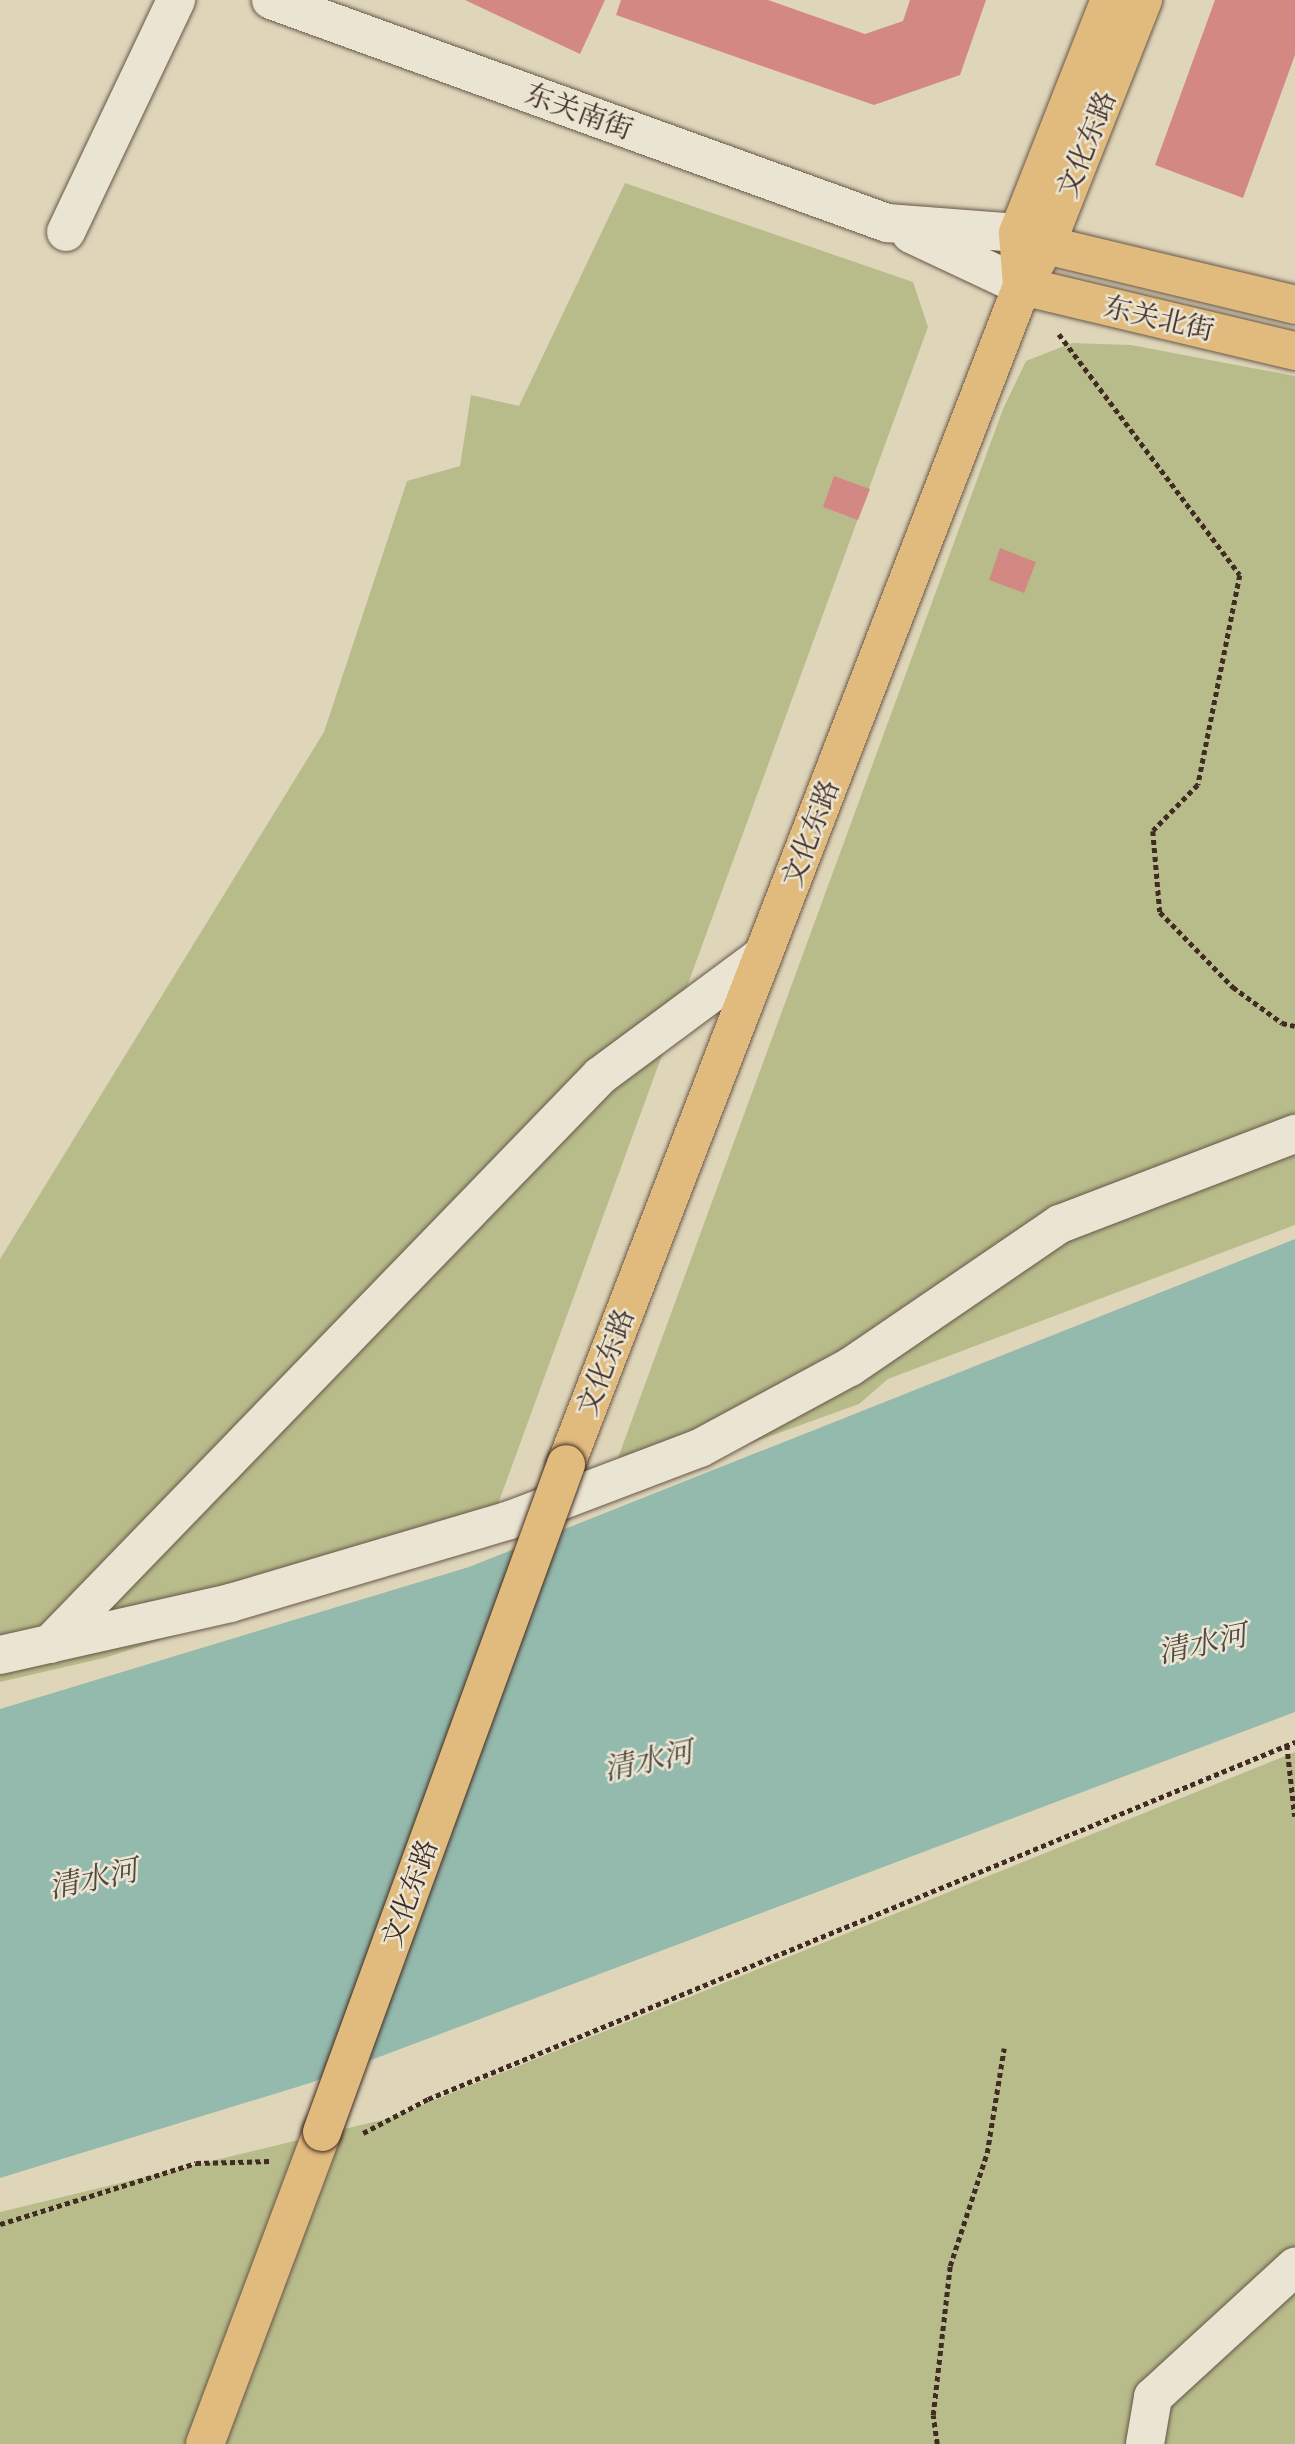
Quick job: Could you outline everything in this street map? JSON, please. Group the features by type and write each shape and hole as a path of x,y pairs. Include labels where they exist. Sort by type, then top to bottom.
{"main road":[{"name":"文化东路","path":"205,2444 566,1464 1022,286 1032,239 1110,0"},
{"name":"文化东路","path":"1032,239 1143,0"},
{"name":"东关北街","path":"1032,239 1295,305"},
{"name":"东关北街","path":"1022,286 1295,351"}],"street":[{"path":"66,232 176,0"},
{"name":"东关南街","path":"271,0 887,223 1022,286"},
{"name":"东关南街","path":"887,223 1032,239"},
{"path":"50,1644 600,1076 763,955"},
{"path":"0,1655 230,1603 496,1524 700,1448 850,1367 1060,1224 1295,1134"},
{"path":"1145,2444 1153,2397 1295,2267"}],"path":[{"path":"1022,286 1240,575 1198,785 1153,831 1160,912 1233,987 1282,1023 1295,1026"},
{"path":"0,2224 195,2163 317,2146 1295,1742"},
{"path":"1287,1745 1295,1817"},
{"path":"937,2444 933,2415 950,2266 987,2153 1004,2048"}],"green space":[{"path":"625,183 913,282 928,327 486,1537 104,1658 0,1682 0,1259 324,732 407,481 460,466 471,395 519,406"},
{"path":"1072,343 1131,345 1295,376 1295,1225 888,1379 859,1404 604,1496 1003,409 1026,361"},
{"path":"1295,1752 1295,2444 0,2444 0,2212 390,2118"}],"water":[{"name":"清水河","path":"1295,1239 1295,1712 310,2083 0,2178 0,1709 469,1567"}],"building":[{"path":"465,0 605,0 580,54"},
{"path":"621,0 768,0 865,34 903,21 910,0 986,0 960,75 874,105 616,15"},
{"path":"1215,0 1295,0 1295,55 1243,198 1155,165"},
{"path":"834,476 870,489 858,520 823,507"},
{"path":"1000,548 1036,562 1024,593 989,580"}]}
